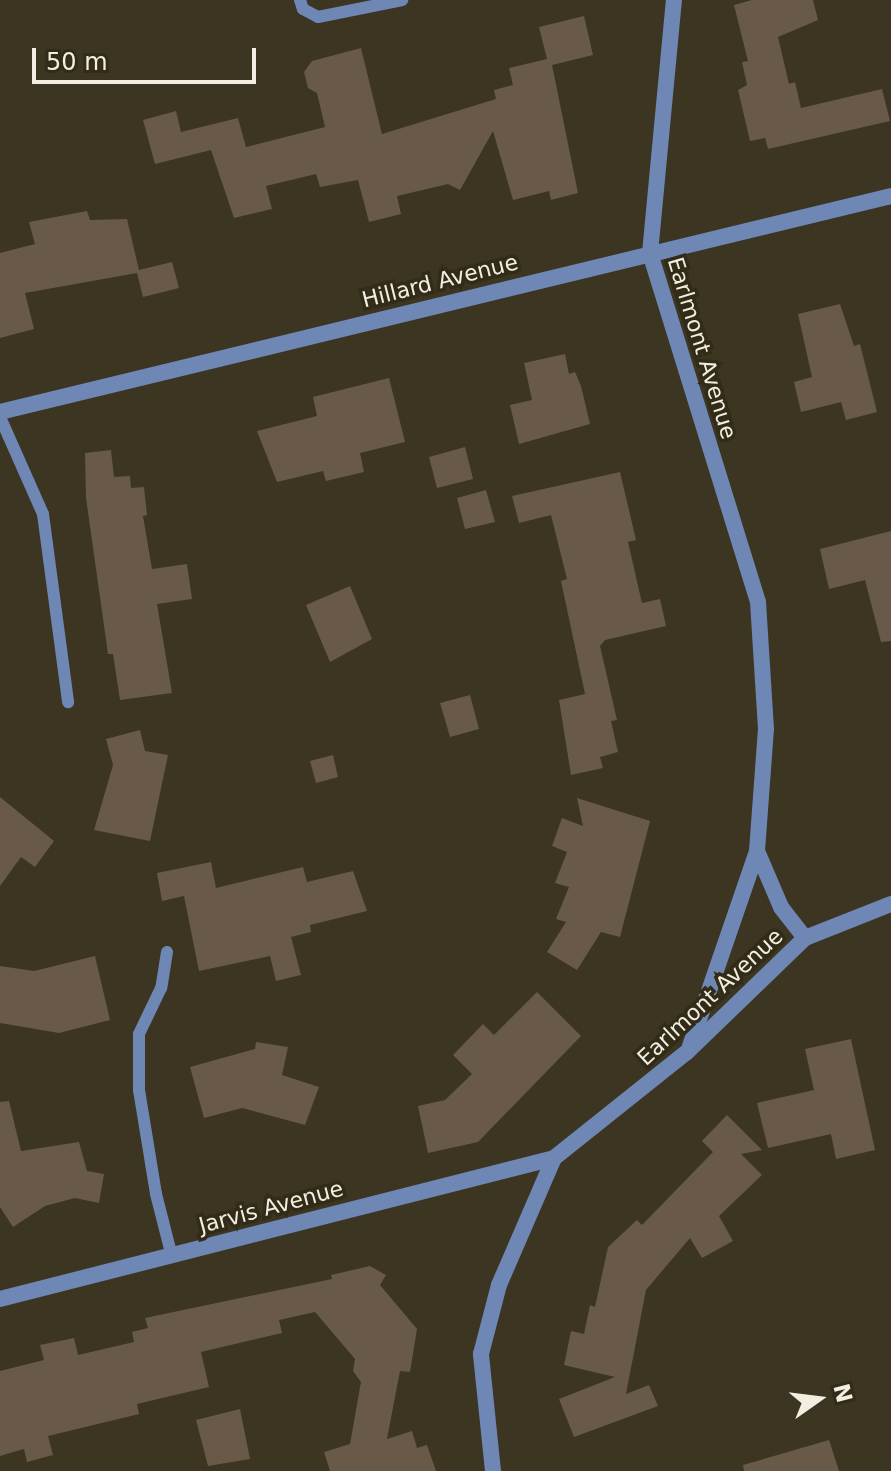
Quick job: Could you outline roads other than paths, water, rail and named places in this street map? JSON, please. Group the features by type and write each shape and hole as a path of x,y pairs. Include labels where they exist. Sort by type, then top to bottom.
{"street":[{"name":"Earlmont Avenue","path":"493,1471 481,1354 499,1285 554,1158 687,1052 805,938 781,907 757,851 766,729 758,602 650,253 674,0"},
{"name":"Hillard Avenue","path":"0,415 891,196"},
{"path":"687,1052 719,972 757,851"},
{"path":"805,938 891,904"},
{"name":"Jarvis Avenue","path":"0,1299 554,1158"}],"lane":[{"path":"300,0 303,9 318,17 402,0"},
{"path":"0,415 43,514 68,702"},
{"path":"167,952 161,988 139,1034 139,1090 172,1257"}]}
